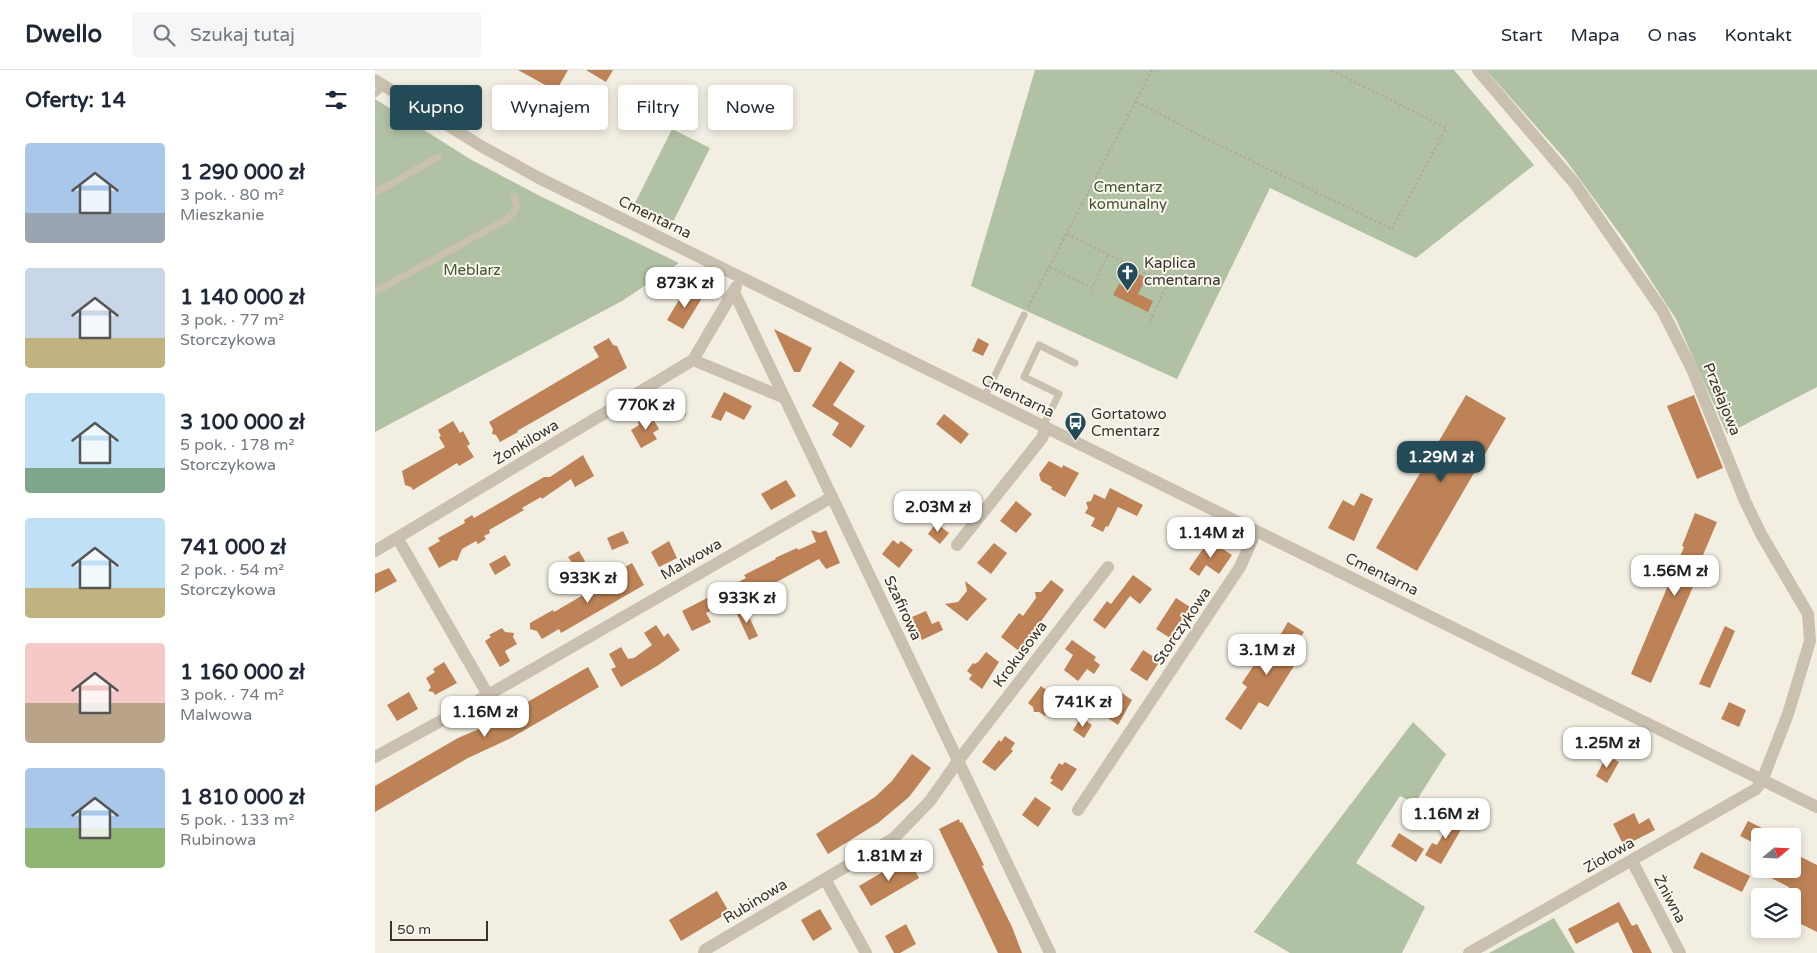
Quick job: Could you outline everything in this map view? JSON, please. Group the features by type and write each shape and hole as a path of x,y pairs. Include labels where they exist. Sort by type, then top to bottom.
{"street":[{"name":"Przełajowa","path":"1478,70 1575,184 1662,310 1692,369 1745,501 1761,534 1808,614 1810,640 1788,714 1762,781"},
{"name":"Cmentarna","path":"378,87 539,178 1817,807"},
{"path":"734,292 740,277"},
{"name":"Żonkilowa","path":"375,551 398,539 693,360 734,292"},
{"name":"Szafirowa","path":"734,292 1050,953"},
{"path":"693,360 785,398"},
{"path":"957,546 1042,438 1045,427"},
{"name":"Malwowa","path":"375,757 488,695 832,497"},
{"name":"Storczykowa","path":"1078,810 1240,567 1256,531"},
{"path":"398,539 488,695"},
{"name":"Krokusowa","path":"958,761 1107,566"},
{"name":"Rubinowa","path":"704,953 705,950 894,838 931,801 958,761"},
{"name":"Ziołowa","path":"1469,953 1756,789 1762,781"},
{"name":"Żniwna","path":"1632,861 1680,953"},
{"path":"825,879 866,953"}],"lane":[{"path":"375,193 438,156"},
{"path":"375,292 507,219 517,206 514,197"},
{"path":"984,398 1024,315"},
{"path":"1045,427 1059,394 1023,377 1039,345 1075,363"}],"path":[{"path":"1024,315 1153,70"},
{"path":"1137,102 1213,142 1392,229 1445,128 1331,70"},
{"path":"1067,234 1167,284 1149,324"},
{"path":"1050,267 1092,288 1108,255"}],"green space":[{"name":"Cmentarz komunalny","path":"1035,70 1454,70 1534,165 1416,258 1270,188 1177,379 971,286"},
{"path":"1486,70 1817,70 1817,387 1727,434 1676,319 1628,245 1565,159"},
{"name":"Meblarz","path":"375,99 390,108 390,130 424,130 470,159 540,196 679,263 622,301 375,432"},
{"path":"672,130 710,148 670,228 632,209"},
{"path":"1413,722 1446,754 1415,803 1400,796 1356,863 1425,907 1402,953 1290,953 1254,932"},
{"path":"1554,918 1575,953 1489,953"}],"building":[{"path":"518,70 568,70 559,85 545,85"},
{"path":"586,70 613,70 606,82"},
{"name":"Kaplica cmentarna","path":"1135,272 1146,278 1138,294 1153,301 1148,312 1113,295 1119,284 1127,288"},
{"path":"686,288 702,298 683,329 667,320"},
{"path":"774,329 812,348 800,372 794,372"},
{"path":"609,338 613,345 617,346 627,368 500,442 496,435 492,434 493,429 489,422 599,357 593,347"},
{"path":"978,338 989,344 983,356 972,351"},
{"path":"840,361 855,371 833,405 865,426 851,448 832,435 839,423 812,406"},
{"path":"724,392 752,406 744,420 726,411 721,421 711,417"},
{"path":"1466,395 1506,418 1417,571 1376,548"},
{"path":"1694,395 1723,468 1697,479 1667,406"},
{"path":"673,401 675,404 679,401 686,415 677,420 651,414"},
{"path":"650,414 659,429 653,433 657,439 641,448 631,430 639,425 638,422"},
{"path":"944,414 969,434 961,444 936,424"},
{"path":"453,421 460,433 463,431 470,444 467,446 474,457 459,466 457,463 413,490 405,485 402,471 445,447 439,437 441,436 438,430"},
{"path":"583,455 594,476 575,487 571,479 542,499 541,497 522,508 524,510 489,530 490,533 484,536 486,539 478,544 476,541 462,549 457,561 453,560 439,568 428,548 440,541 438,538 465,523 464,520 472,515 474,518 544,477 550,477"},
{"path":"1049,461 1062,468 1063,465 1079,473 1065,497 1041,481 1039,474"},
{"path":"786,480 796,496 771,510 761,494"},
{"path":"1110,488 1143,505 1137,516 1118,507 1108,527 1106,526 1103,532 1091,526 1095,518 1085,513 1088,508 1086,502 1091,501 1094,494 1105,499"},
{"path":"1361,493 1373,499 1354,541 1328,528 1343,500 1354,506"},
{"path":"1016,501 1032,514 1016,533 1000,521"},
{"path":"1695,513 1717,522 1703,555 1706,557 1651,683 1631,674 1684,547 1682,546"},
{"path":"936,523 949,533 940,544 928,534"},
{"path":"811,530 820,533 826,530 840,563 826,569 819,559 773,584 775,588 755,597 752,591 706,613 711,622 692,631 682,611 746,578 744,575 775,558 816,542"},
{"path":"623,531 629,543 612,550 607,538"},
{"path":"893,540 898,544 901,541 913,550 899,568 882,554"},
{"path":"1209,540 1232,555 1219,574 1206,565 1199,576 1189,569"},
{"path":"669,541 677,558 659,567 651,552"},
{"path":"994,543 1007,553 991,574 977,563"},
{"path":"579,551 585,561 575,567 568,557"},
{"path":"505,555 511,565 495,575 489,564"},
{"path":"632,563 644,585 561,633 559,629 542,639 537,631 530,629 530,623 553,610 554,612 597,587 599,591 622,578 618,571"},
{"path":"389,568 397,581 375,593 375,574"},
{"path":"1133,575 1152,589 1140,604 1130,596 1105,629 1093,620 1107,601 1111,604"},
{"path":"1051,580 1064,590 1019,651 1001,637 1019,613 1023,616 1036,598 1035,592 1041,592"},
{"path":"965,581 987,599 967,621 945,604 958,602 967,591"},
{"path":"1176,598 1190,607 1170,638 1156,629"},
{"path":"745,608 758,636 749,640 736,612"},
{"path":"926,611 932,624 939,621 943,630 922,640 912,617"},
{"path":"1288,622 1304,632 1291,653 1299,658 1268,707 1259,702 1241,730 1225,719 1247,687 1242,683 1268,643 1273,647"},
{"path":"656,625 664,637 668,633 680,650 621,687 611,669 616,667 609,654 621,647 628,659 634,658 652,645 644,633"},
{"path":"1725,626 1735,631 1710,688 1699,684"},
{"path":"502,628 505,632 514,633 513,637 517,644 505,651 510,661 500,667 485,641 491,637 489,635"},
{"path":"1072,640 1096,657 1094,660 1100,665 1094,674 1087,669 1078,681 1064,670 1073,655 1065,649"},
{"path":"1143,650 1160,661 1147,681 1130,670"},
{"path":"986,652 999,662 982,689 969,679 972,675 967,671"},
{"path":"444,662 457,683 435,695 433,692 428,691 431,687 426,678 435,672 433,669"},
{"path":"588,667 599,687 511,738 468,758 375,812 375,786 458,738 486,726"},
{"path":"1041,686 1058,699 1045,716 1039,712 1034,712 1033,707 1028,703"},
{"path":"1119,691 1132,700 1118,725 1102,714"},
{"path":"409,692 418,709 397,721 387,705"},
{"path":"1729,702 1746,710 1739,727 1721,719"},
{"path":"1081,717 1092,725 1084,738 1073,730"},
{"path":"1005,736 1015,743 1011,749 1013,751 995,771 982,762 999,740 1001,742"},
{"path":"912,754 931,768 909,797 878,823 828,854 816,834 875,797 892,781"},
{"path":"1607,755 1619,762 1607,783 1596,776"},
{"path":"1065,762 1077,769 1062,791 1050,783 1053,780 1050,778 1059,763 1062,765"},
{"path":"1035,797 1051,808 1038,827 1022,815"},
{"path":"1634,813 1639,824 1649,818 1655,830 1624,846 1613,824"},
{"path":"1455,814 1466,821 1441,864 1425,855 1432,843 1437,845"},
{"path":"959,819 984,865 982,866 1012,927 1022,953 998,953 939,829"},
{"path":"1748,821 1762,828 1751,828 1751,842 1740,836"},
{"path":"1399,833 1424,849 1416,862 1391,846"},
{"path":"1701,852 1750,876 1742,892 1693,868"},
{"path":"908,857 919,878 871,906 859,886"},
{"path":"1801,857 1817,865 1817,932 1801,924 1801,888 1789,887 1771,878 1801,878"},
{"path":"717,891 729,912 681,941 669,920"},
{"path":"1619,902 1632,926 1637,924 1652,953 1633,953 1618,922 1576,944 1568,929"},
{"path":"820,909 832,929 813,941 801,920"},
{"path":"906,924 916,944 900,953 894,953 885,936"}],"place":[{"name":"Kaplica cmentarna","path":"1128,291"},
{"name":"Gortatowo Cmentarz","path":"1075,442"}]}
